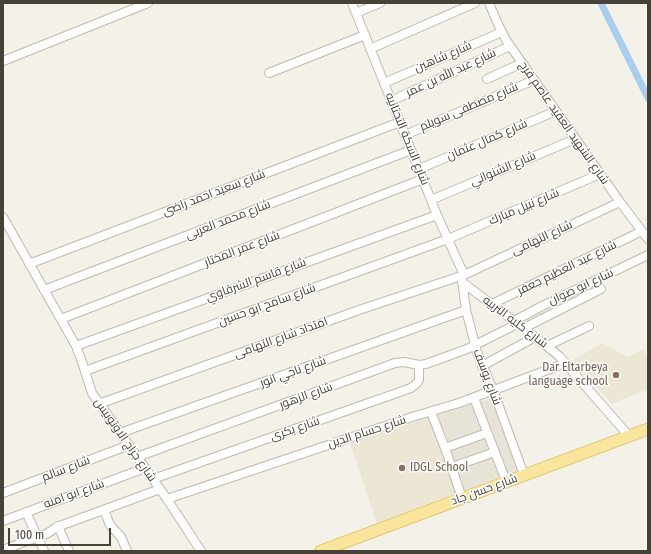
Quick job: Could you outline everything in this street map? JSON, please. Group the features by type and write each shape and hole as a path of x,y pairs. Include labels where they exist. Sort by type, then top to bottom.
{"main road":[{"name":"شارع حسن جاد","path":"321,551 648,429"}],"street":[{"path":"3,61 148,3"},
{"name":"شارع السكة التحتانيه","path":"352,3 463,277"},
{"path":"356,13 380,3"},
{"path":"370,49 475,3"},
{"name":"شارع الشهيد العقيد عاصم فرج","path":"489,3 510,46 620,202 648,239"},
{"name":"شارع شاهين","path":"384,83 502,32"},
{"path":"269,73 365,35"},
{"name":"شارع عبد الله بن عمر","path":"391,101 510,46"},
{"path":"487,79 522,63"},
{"name":"شارع مصطفى سويلم","path":"405,135 534,80"},
{"name":"شارع كمال عثمان","path":"418,169 556,111"},
{"name":"شارع سعيد احمد راضى","path":"29,264 400,122"},
{"name":"شارع الشنواني","path":"431,200 575,139"},
{"name":"شارع محمد العربى","path":"44,290 411,150"},
{"name":"شارع نبيل مبارك","path":"448,239 600,174"},
{"name":"شارع عمر المختار","path":"61,319 423,180"},
{"name":"شارع التهامى","path":"463,277 620,202"},
{"name":"شارع قاسم الشرقاوي","path":"76,346 437,215"},
{"name":"شارع جراج الاوتوبيس","path":"3,217 76,346 92,393 167,498 201,551"},
{"name":"شارع عبد العظيم جعفر","path":"492,304 642,231"},
{"name":"شارع سامح ابو حسين","path":"85,371 448,239"},
{"name":"شارع ابو صوان","path":"518,324 544,304 648,255"},
{"name":"شارع كليه التربيه","path":"463,277 492,304 547,346 566,363 629,436"},
{"name":"شارع يوسف","path":"463,277 466,310 475,345 524,475"},
{"name":"امتداد شارع التهامى","path":"99,404 359,310 463,277"},
{"path":"518,324 601,289"},
{"name":"شارع ناجي انور","path":"120,433 466,310"},
{"name":"شارع الزهور","path":"137,457 395,363 404,362 418,365 426,364 462,351 518,324"},
{"path":"547,346 589,326"},
{"path":"482,366 535,337"},
{"name":"شارع حسام الدين","path":"167,498 474,398 566,363"},
{"name":"شارع بكرى","path":"153,479 411,388 418,384 418,365"},
{"path":"474,398 506,481"},
{"path":"431,412 462,498"},
{"path":"445,448 487,433"},
{"name":"شارع سالم","path":"3,493 129,445"},
{"path":"452,467 495,452"},
{"name":"شارع ابو امنه","path":"3,521 146,468"},
{"path":"3,550 52,532 58,526 160,489"},
{"path":"104,510 110,525 121,537 127,551"},
{"path":"26,512 44,551"},
{"path":"58,526 69,551"}],"shaded area":[{"name":"Dar Eltarbeya language school","path":"602,343 627,357 644,349 648,360 648,389 612,404 572,361"},
{"path":"492,398 518,470 454,494 427,418"},
{"name":"IDGL School","path":"427,418 454,494 377,524 350,443"}],"waterway":[{"path":"601,3 648,98"}],"place":[{"name":"Dar Eltarbeya language school","path":"616,375"},
{"name":"IDGL School","path":"402,468"}]}
